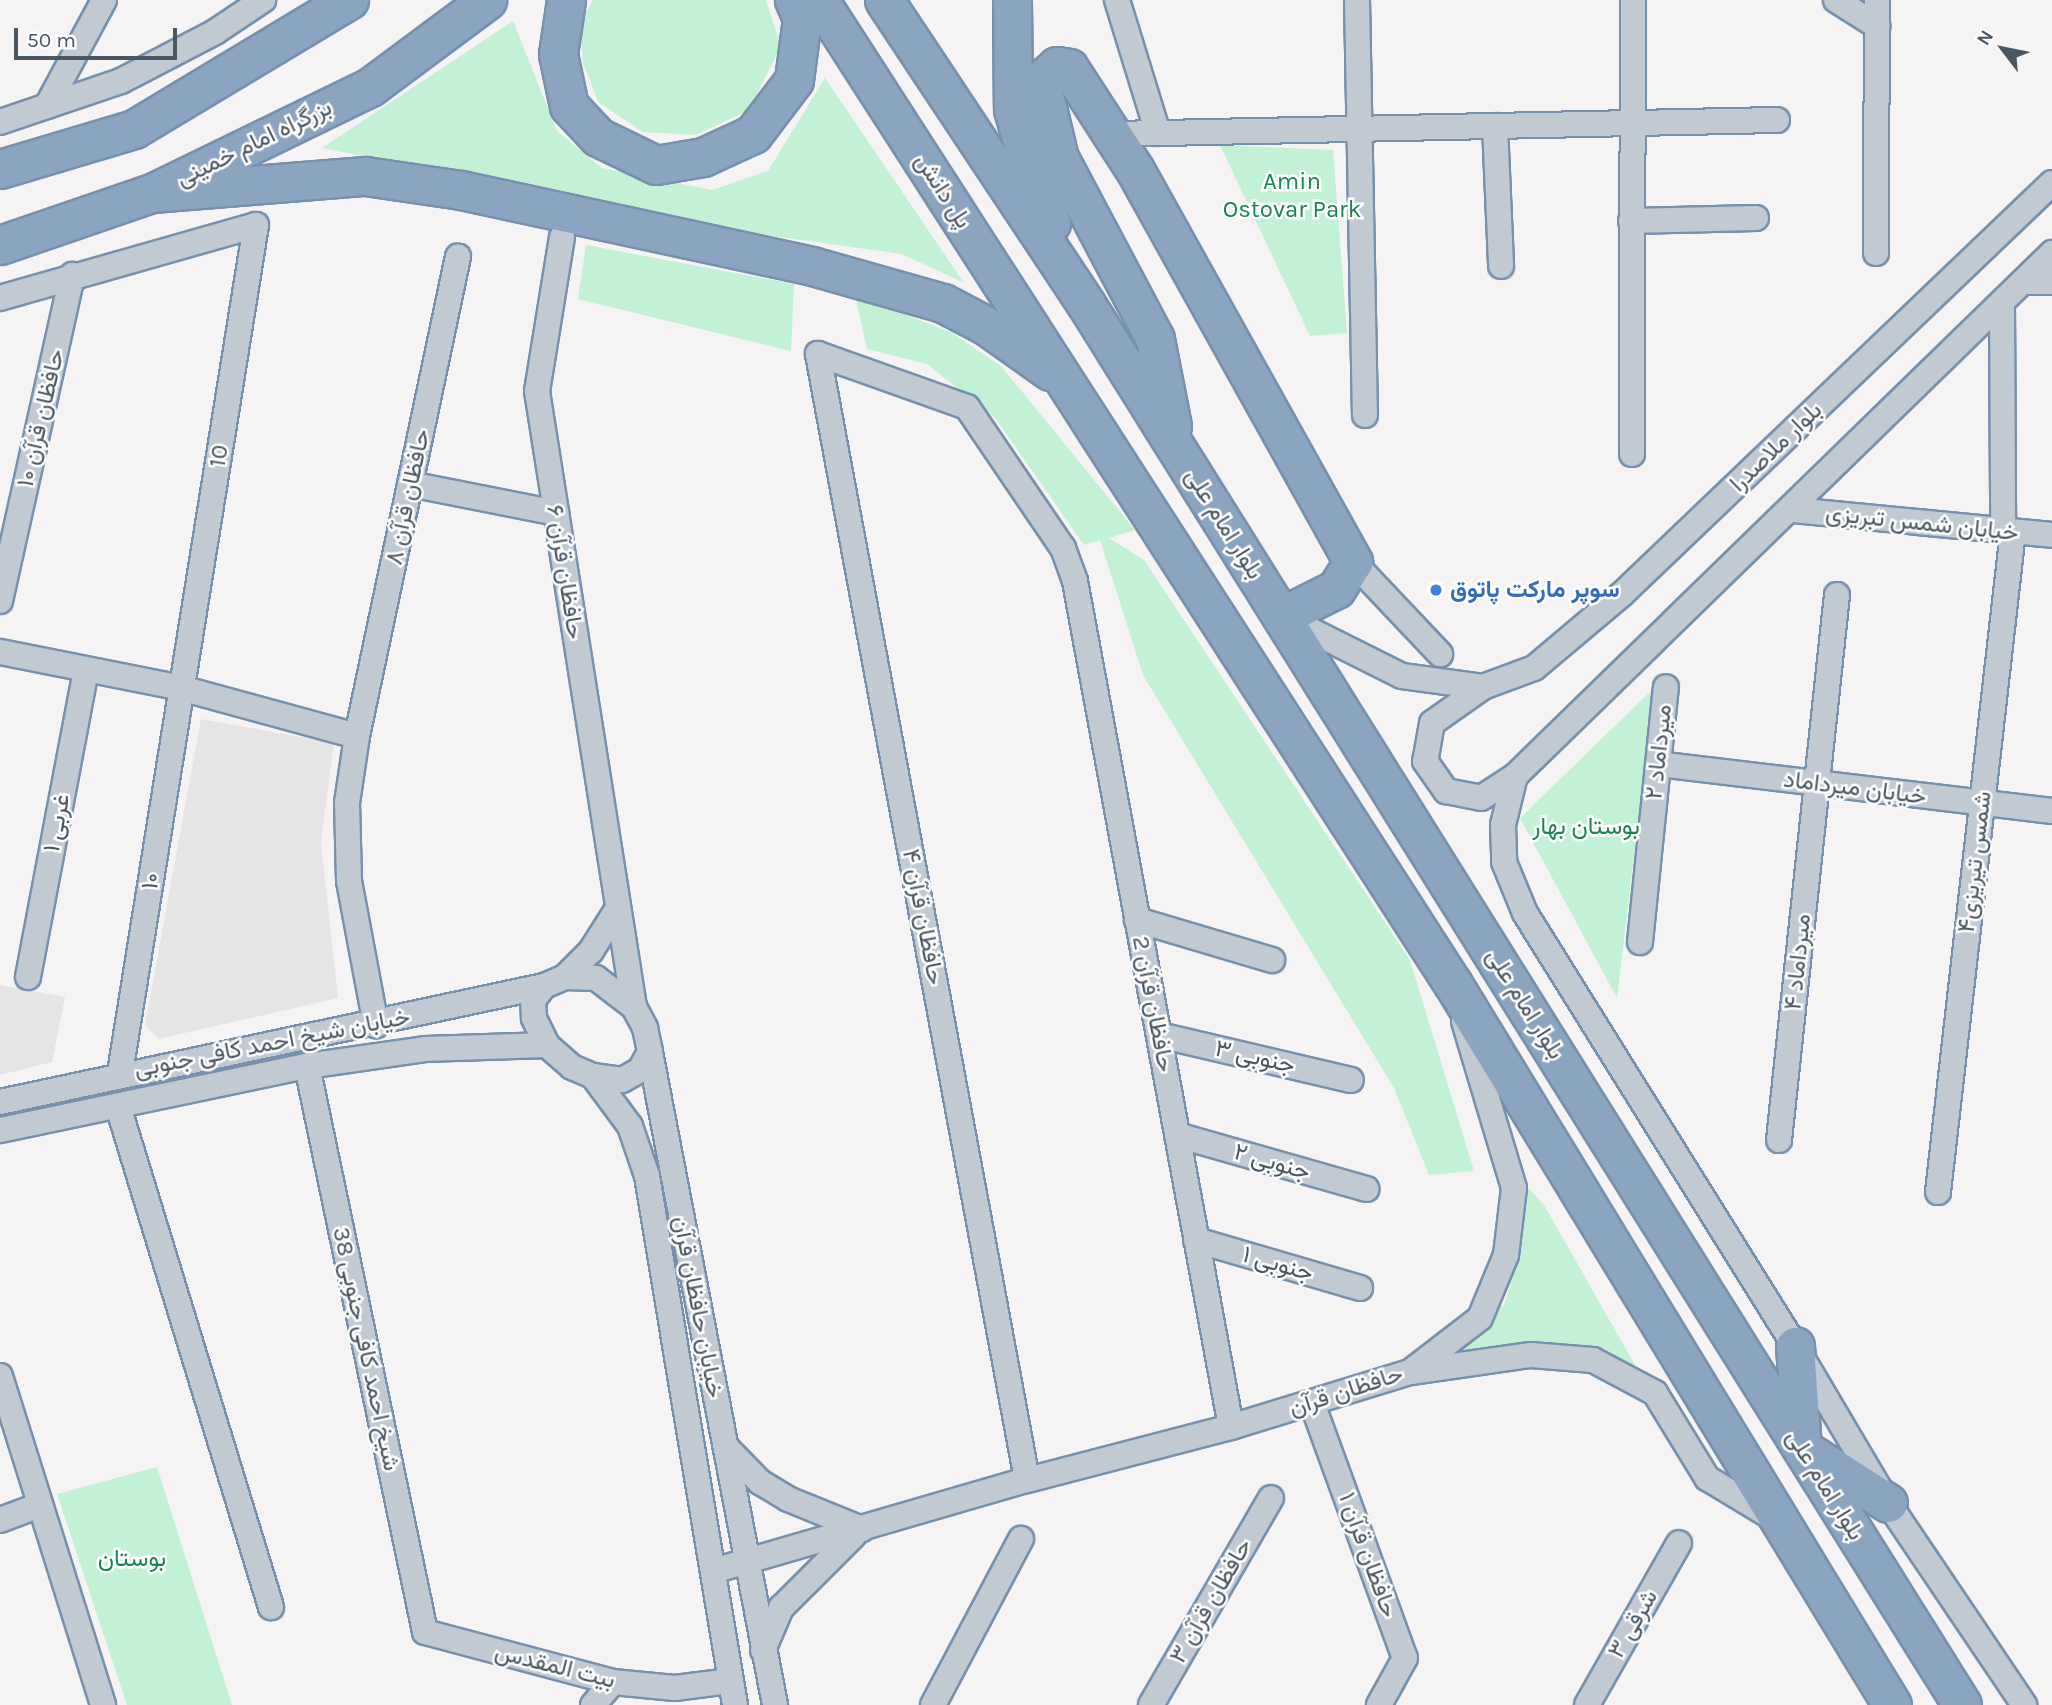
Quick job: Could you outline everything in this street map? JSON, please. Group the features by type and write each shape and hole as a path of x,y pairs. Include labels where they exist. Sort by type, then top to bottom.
{"highway":[{"path":"0,170 134,129 349,0"},
{"name":"بزرگراه امام خمینی","path":"0,245 152,193 370,87 487,0"},
{"path":"566,0 562,8 558,54 569,106 598,137 656,165 703,157 753,134 794,79 802,18 794,0"},
{"name":"پل دانش","path":"819,0 1066,383"},
{"path":"884,0 1086,304"},
{"path":"1012,0 1013,109 1032,177 1086,304"},
{"path":"1176,447 1155,339 1059,158 1043,91 1046,76 1058,66 1069,68 1114,135 1353,562 1336,589 1282,616"},
{"path":"152,193 365,176 461,190 812,266 943,303 985,325 1066,383"},
{"name":"بلوار امام علی","path":"1086,304 1962,1705"},
{"name":"بلوار امام علی","path":"1066,383 1453,984 1892,1705"},
{"path":"1795,1346 1802,1448 1888,1503"}],"street":[{"path":"47,106 104,0"},
{"path":"215,32 232,0"},
{"path":"0,122 121,81 215,32 262,0"},
{"path":"1118,0 1158,133"},
{"path":"1357,0 1356,129 1365,415"},
{"path":"1632,454 1633,0"},
{"path":"1836,0 1877,26"},
{"path":"1876,253 1877,0"},
{"path":"1114,135 1777,120"},
{"path":"1495,126 1501,267"},
{"name":"بلوار ملاصدرا","path":"1483,687 1534,668 1622,594 2052,183"},
{"path":"1631,221 1756,218"},
{"name":"10","path":"72,275 257,225 181,688"},
{"name":"حافظان قرآن ۶","path":"562,237 537,391 634,1007"},
{"path":"1483,687 1432,723 1425,761 1446,791 1482,798 1515,776 1793,510 2052,253"},
{"name":"حافظان قرآن ۸","path":"376,1025 349,881 347,803 356,736 458,257"},
{"path":"0,298 72,275"},
{"name":"حافظان قرآن ۱۰","path":"0,601 72,275"},
{"path":"2022,282 2052,282"},
{"name":"شمس تیریزی۴","path":"1938,1192 1982,803 2008,531 2002,303"},
{"name":"حافظان قرآن 2","path":"818,354 967,407 1063,548 1075,581 1231,1427"},
{"name":"حافظان قرآن ۴","path":"818,354 1027,1480"},
{"path":"410,484 556,513"},
{"name":"خیابان شمس تبریزی","path":"1793,510 2052,535"},
{"path":"1353,562 1440,654"},
{"name":"میرداماد ۴","path":"1779,1140 1838,595"},
{"path":"1282,616 1402,676 1483,687"},
{"path":"0,652 181,688 356,736"},
{"name":"۱ غربی","path":"28,976 86,670"},
{"name":"میرداماد ۲","path":"1640,942 1666,687"},
{"name":"۱۰","path":"120,1073 181,688"},
{"name":"خیابان میرداماد","path":"1658,764 2052,811"},
{"path":"1515,776 1503,825 1504,862 1525,913 1795,1346 1888,1503 2024,1705"},
{"path":"555,981 596,978 634,1007 650,1052 640,1070 622,1080 593,1076 572,1067 547,1045 534,1018 533,1000 555,981 591,951 618,908"},
{"path":"1137,920 1272,960"},
{"name":"خیابان شیخ احمد کافی جنوبی","path":"0,1102 120,1073 376,1025 555,981"},
{"name":"حافظان قرآن","path":"713,1571 1027,1480 1231,1427 1410,1372 1480,1318 1506,1255 1514,1188 1453,984"},
{"name":"جنوبی ۳","path":"1158,1035 1351,1080"},
{"name":"خیابان شیخ احمد کافی جنوبی","path":"0,1130 307,1066 425,1049 497,1043 547,1045"},
{"name":"خیابان حافظان قرآن","path":"650,1052 710,1374 729,1450 763,1651 775,1705"},
{"name":"شیخ احمد کافی جنوبی 38","path":"307,1066 425,1632"},
{"name":"خیابان حافظان قرآن","path":"593,1076 629,1126 647,1176 732,1693"},
{"path":"118,1105 271,1606"},
{"name":"جنوبی ۲","path":"1177,1135 1366,1189"},
{"name":"جنوبی ۱","path":"1196,1240 1360,1288"},
{"path":"1410,1372 1531,1355 1593,1360 1655,1393 1707,1478 1784,1524"},
{"path":"0,1376 103,1705"},
{"name":"حافظان قرآن ۱","path":"1311,1403 1405,1658 1380,1705"},
{"path":"729,1450 761,1482 788,1499 862,1529"},
{"name":"حافظان قرآن ۳","path":"1151,1705 1271,1498"},
{"path":"0,1520 40,1505"},
{"name":"حافظان قرآن","path":"763,1651 780,1608 822,1562 862,1529"},
{"path":"941,1702 1021,1539"},
{"name":"۳ شرقی","path":"1587,1705 1679,1543"},
{"name":"بیت المقدس","path":"425,1632 613,1682 732,1693"},
{"path":"593,1705 613,1682"}],"shaded area":[{"path":"201,719 334,743 321,841 338,998 158,1039 145,1025"},
{"path":"0,985 65,997 52,1062 0,1075"}],"green space":[{"path":"593,0 766,0 781,46 749,110 696,135 643,132 598,102 583,63 580,23"},
{"path":"513,21 557,131 602,168 712,190 768,171 825,78 964,283 902,254 772,236 322,148"},
{"name":"Amin Ostovar Park","path":"1220,145 1333,150 1347,333 1310,336"},
{"path":"586,245 794,284 791,351 578,299"},
{"path":"855,295 952,333 1001,366 1135,530 1109,538 1144,560 1410,960 1474,1171 1429,1175 1394,1088 1143,675 1100,540 1084,545 996,419 927,364 867,349"},
{"name":"بوستان بهار","path":"1654,688 1617,998 1520,818"},
{"path":"1522,1181 1544,1205 1640,1374 1453,1357 1505,1303 1521,1246"},
{"name":"بوستان","path":"157,1467 232,1705 127,1705 57,1494"}],"place":[{"name":"سوپر مارکت پاتوق","path":"1436,590"}]}
